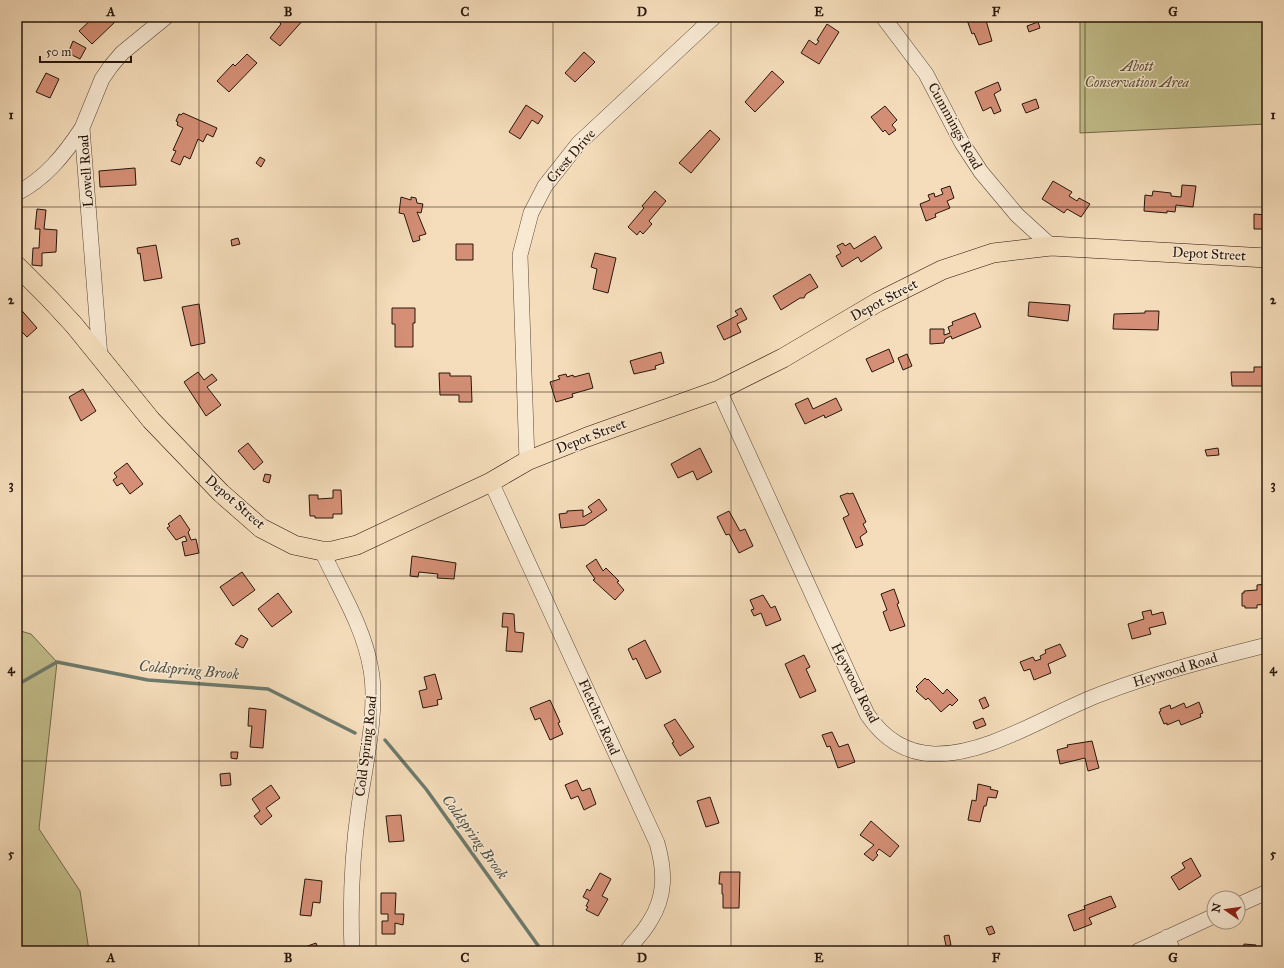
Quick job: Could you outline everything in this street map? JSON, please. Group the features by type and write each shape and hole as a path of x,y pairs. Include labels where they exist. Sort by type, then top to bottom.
{"main road":[{"name":"Depot Street","path":"17,266 49,298 100,356 151,420 239,510 261,528 294,545 322,551 357,545 491,482 527,461 587,437 719,390 783,358 878,302 942,270 993,253 1051,246 1267,258"}],"street":[{"name":"Lowell Road","path":"100,356 82,128 102,79 111,66 122,53 166,17"},
{"name":"Crest Drive","path":"527,461 520,255 531,213 545,186 579,143 714,17"},
{"name":"Cummings Road","path":"883,17 926,74 962,143 981,172 1017,215 1051,246"},
{"path":"17,193 33,184 46,173 82,128"},
{"name":"Heywood Road","path":"719,390 867,714 883,734 902,747 913,751 934,754 961,752 974,749 1001,740 1078,703 1126,685 1187,666 1267,645"},
{"name":"Fletcher Road","path":"491,482 657,843 662,862 663,888 660,904 649,923 627,951"},
{"name":"Cold Spring Road","path":"322,551 347,600 356,622 367,652 373,686 370,724 353,858 352,951"},
{"path":"1246,901 1267,892"},
{"path":"1138,951 1170,944 1206,921"}],"green space":[{"name":"Abott Conservation Area","path":"1080,17 1267,17 1267,124 1080,133"},
{"path":"17,630 31,634 57,662 39,829 80,891 89,951 17,951"}],"building":[{"path":"94,17 112,17 116,21 92,44 79,31"},
{"path":"286,17 302,17 304,19 280,46 270,38 281,24 279,22"},
{"path":"966,17 985,17 992,41 979,45 974,33 972,34"},
{"path":"1038,22 1040,28 1029,32 1027,26"},
{"path":"827,24 839,32 819,64 801,53 809,40 816,45 819,41 817,40"},
{"path":"73,41 86,48 80,59 68,53"},
{"path":"584,52 595,62 575,82 565,73"},
{"path":"247,54 257,63 229,92 217,81 233,64 235,66"},
{"path":"772,71 784,82 755,112 745,102"},
{"path":"46,73 59,79 50,98 36,92"},
{"path":"998,82 1001,90 994,94 1001,111 994,114 991,107 983,111 975,92"},
{"path":"1036,99 1039,108 1026,113 1022,104"},
{"path":"526,105 543,116 538,124 532,120 520,139 509,132"},
{"path":"885,106 897,120 892,125 896,130 889,135 885,130 883,132 871,117"},
{"path":"183,113 217,128 213,137 207,134 203,142 198,139 190,159 184,156 180,165 171,161 176,151 173,150 183,128 177,125 178,122 176,121 179,114 181,115"},
{"path":"710,130 720,139 691,173 679,163"},
{"path":"260,157 265,160 261,167 256,163"},
{"path":"135,168 136,185 100,187 99,171"},
{"path":"1053,181 1072,192 1069,196 1077,201 1079,198 1090,204 1081,217 1067,209 1064,213 1042,199"},
{"path":"1182,185 1196,186 1193,207 1176,205 1175,212 1167,211 1167,213 1144,211 1145,195 1152,196 1153,191 1171,193 1171,196 1181,197"},
{"path":"950,186 954,198 947,201 950,208 935,214 936,217 926,221 920,204 930,200 928,195 934,193 935,197 943,194 941,189"},
{"path":"655,191 666,201 649,221 652,224 643,234 640,231 637,235 628,227 644,208 642,206"},
{"path":"401,197 411,200 411,197 416,198 417,203 423,204 421,213 417,212 426,234 419,236 420,240 413,242 404,214 399,213"},
{"path":"37,209 46,210 44,229 57,230 56,252 42,253 42,266 32,265 33,248 39,248 40,229 35,229"},
{"path":"1254,214 1267,215 1267,229 1254,229"},
{"path":"875,236 882,248 861,262 858,257 842,267 836,256 841,253 837,246 843,243 845,246 850,243 854,249"},
{"path":"238,238 240,244 232,246 231,240"},
{"path":"456,244 473,244 473,260 456,260"},
{"path":"156,245 162,278 144,281 140,253 138,254 137,248"},
{"path":"595,253 616,258 608,293 593,289 597,269 591,267"},
{"path":"810,274 818,287 806,294 804,298 800,298 781,310 773,296"},
{"path":"1029,302 1070,305 1068,321 1028,316"},
{"path":"199,304 205,343 191,346 182,307"},
{"path":"17,305 37,328 27,337 17,327"},
{"path":"392,308 415,308 415,323 413,323 413,347 395,347 395,324 392,324"},
{"path":"741,308 747,319 737,324 741,332 724,340 717,326 738,315 735,311"},
{"path":"1145,311 1159,311 1158,330 1113,329 1114,314 1145,313"},
{"path":"975,313 981,327 952,339 951,336 945,339 944,343 930,344 930,329 944,329 944,335 950,333 948,327 953,325 952,322"},
{"path":"889,349 894,362 872,372 866,359"},
{"path":"661,352 664,363 655,366 656,369 634,374 630,361"},
{"path":"907,354 912,366 903,370 898,358"},
{"path":"1254,367 1267,367 1267,386 1232,386 1231,372 1254,372"},
{"path":"198,372 204,380 212,374 217,380 207,387 221,405 206,416 184,382"},
{"path":"439,373 450,373 450,376 471,376 472,402 459,402 459,395 440,395"},
{"path":"589,373 593,388 572,394 573,397 556,402 550,382 560,379 558,376 566,374 567,377 573,375 574,377"},
{"path":"83,389 96,411 81,421 69,397"},
{"path":"808,398 813,409 836,398 842,410 825,418 824,415 805,424 795,404"},
{"path":"248,443 263,462 254,470 238,451"},
{"path":"700,448 712,472 697,480 693,471 678,478 671,464"},
{"path":"1218,448 1219,455 1207,456 1205,450"},
{"path":"127,463 143,484 130,494 122,483 117,486 113,480 117,477 114,473"},
{"path":"265,474 271,475 269,483 263,481"},
{"path":"333,490 341,490 342,514 333,514 333,518 315,518 315,516 310,516 309,495 318,495 318,499 333,498"},
{"path":"853,493 866,522 863,524 867,532 860,537 863,545 856,548 843,518 849,515 840,496"},
{"path":"599,499 607,510 585,525 561,528 559,514 567,513 567,511 583,510 583,517 592,512 588,507"},
{"path":"729,511 740,531 745,529 753,546 739,553 729,534 726,535 717,517"},
{"path":"180,515 190,530 188,532 191,540 196,539 199,553 185,556 182,542 187,541 185,536 176,540 167,528 170,526 168,524"},
{"path":"412,556 456,563 454,579 437,578 438,574 419,572 418,577 410,576"},
{"path":"596,559 603,571 606,568 619,581 617,582 624,590 615,600 593,580 595,579 586,566"},
{"path":"242,572 255,590 233,606 220,587"},
{"path":"1267,584 1267,604 1257,605 1257,608 1245,608 1245,606 1242,606 1242,593 1244,593 1244,591 1257,590 1257,585"},
{"path":"894,589 899,603 897,604 905,626 890,631 883,612 887,610 881,594"},
{"path":"278,593 292,612 272,627 258,609"},
{"path":"763,595 771,608 775,606 781,620 766,626 761,613 754,616 751,610 754,609 750,600"},
{"path":"1151,610 1152,615 1163,612 1166,624 1149,628 1151,634 1132,639 1128,624 1144,619 1142,612"},
{"path":"503,613 514,614 515,632 524,633 522,652 506,651 508,627 502,627"},
{"path":"241,635 248,639 243,648 235,644"},
{"path":"645,640 661,672 646,679 636,658 633,660 628,649"},
{"path":"1060,644 1066,656 1048,664 1051,673 1034,680 1030,669 1024,671 1020,662 1033,657 1035,661 1041,659 1040,656 1046,653 1045,650"},
{"path":"804,655 810,667 806,669 816,691 800,698 785,664"},
{"path":"435,674 442,699 437,700 438,705 423,708 419,691 427,689 424,677"},
{"path":"925,678 927,680 928,679 943,694 947,689 958,700 952,706 950,704 941,712 928,698 926,700 916,691 918,689 916,687"},
{"path":"985,697 989,706 983,709 979,700"},
{"path":"550,700 560,722 558,723 563,734 550,740 540,718 535,720 530,708"},
{"path":"1199,702 1203,713 1200,714 1201,717 1181,725 1179,720 1167,725 1167,723 1164,724 1159,712 1161,711 1160,709 1170,705 1171,709 1184,703 1186,708"},
{"path":"249,708 266,710 263,748 250,747 252,726 248,726"},
{"path":"983,718 986,725 976,729 973,722"},
{"path":"675,719 694,747 680,756 664,725"},
{"path":"832,732 839,747 848,744 855,762 838,768 830,746 827,747 822,735"},
{"path":"1092,741 1099,768 1088,771 1085,758 1060,764 1057,750 1068,747 1067,745"},
{"path":"231,752 238,752 237,759 231,758"},
{"path":"230,773 231,785 221,786 220,774"},
{"path":"577,780 582,791 590,788 596,804 584,810 578,796 571,799 565,785"},
{"path":"978,784 991,787 990,789 998,791 996,798 988,797 980,822 968,820 972,800 976,801"},
{"path":"271,785 280,798 266,808 272,816 261,825 254,816 260,811 252,799"},
{"path":"710,797 719,823 706,827 697,801"},
{"path":"401,815 404,841 389,842 386,816"},
{"path":"871,821 899,846 890,857 879,849 876,853 878,855 873,861 864,854 874,845 860,835"},
{"path":"1191,858 1201,876 1179,890 1171,877 1185,868 1182,863"},
{"path":"720,872 740,872 739,908 723,908 722,884 719,884"},
{"path":"600,873 611,879 602,896 608,899 598,916 586,910 589,900 583,897 587,889 590,891"},
{"path":"305,879 322,881 320,903 313,902 311,916 300,915"},
{"path":"381,893 396,893 395,914 404,914 403,925 395,923 395,934 382,934 382,921 388,921 388,914 381,914"},
{"path":"1111,896 1116,907 1089,918 1092,924 1074,931 1068,915 1085,909 1084,906"},
{"path":"992,926 995,933 989,935 986,928"},
{"path":"949,935 951,945 946,946 944,936"},
{"path":"316,943 319,951 303,951 302,948"},
{"path":"1244,944 1256,945 1256,951 1243,951"}],"waterway":[{"name":"Coldspring Brook","path":"17,685 57,662 148,680 268,689 355,733"},
{"name":"Coldspring Brook","path":"385,740 426,789 542,951"}]}
